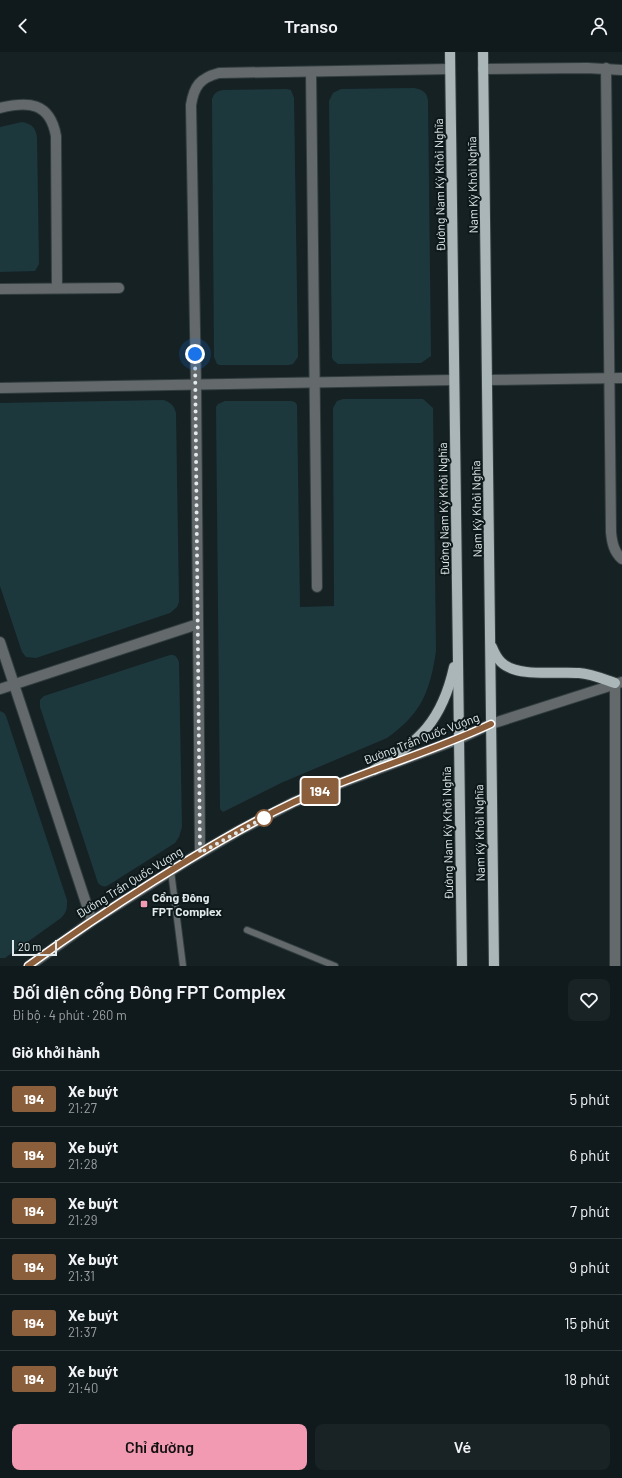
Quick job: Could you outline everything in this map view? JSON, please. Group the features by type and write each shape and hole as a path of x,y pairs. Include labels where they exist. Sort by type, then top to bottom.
{"main road":[{"name":"Đường Nam Kỳ Khởi Nghĩa","path":"450,52 462,966"},
{"name":"Nam Kỳ Khởi Nghĩa","path":"483,52 494,966"},
{"path":"490,644 502,663 510,668 522,672 585,674 618,683"},
{"path":"374,770 406,749 431,722 446,695 458,649"}],"street":[{"path":"483,69 606,68 622,70"},
{"path":"606,68 611,532 612,544 622,559"},
{"path":"200,853 196,385 191,105 193,95 197,86 203,80 219,73 450,69"},
{"path":"311,72 318,587"},
{"path":"0,108 19,104 34,105 46,113 54,128 56,136 57,288"},
{"path":"0,289 119,288"},
{"path":"487,380 622,378"},
{"path":"0,388 454,380"},
{"path":"0,689 198,624"},
{"path":"0,642 92,921"},
{"path":"615,966 618,683"},
{"name":"Đường Trần Quốc Vượng","path":"28,966 92,921 171,870 244,828 294,802 374,770 459,739 491,724 618,683"}],"lane":[{"path":"171,870 183,966"},
{"path":"247,930 335,966"}],"shaded area":[{"path":"414,88 424,92 427,95 428,101 431,356 421,363 338,364 332,357 329,101 333,93 341,89"},
{"path":"223,90 291,90 294,98 298,357 293,364 289,365 220,365 217,364 214,357 212,99 216,93"},
{"path":"22,122 33,127 37,138 39,264 35,271 0,272 0,127"},
{"path":"343,399 423,399 433,408 436,651 431,679 416,711 399,729 387,738 281,783 223,812 220,809 216,407 218,404 225,401 291,401 295,402 297,405 300,607 334,606 333,408 337,401"},
{"path":"163,400 172,405 176,413 179,602 177,607 170,613 36,658 26,657 22,652 0,586 0,403"},
{"path":"170,655 176,656 179,662 182,827 179,837 175,843 107,886 102,886 98,883 40,707 40,700 44,696"},
{"path":"0,711 6,716 67,900 66,910 61,918 5,958 0,958"}],"bus line":[{"name":"194","path":"28,966 92,921 171,870 238,831 294,802 320,791 459,739 491,724"}],"place":[{"name":"Cổng Đông FPT Complex","path":"144,904"}],"route":[{"path":"195,354 200,853 269,815 264,818"}]}
